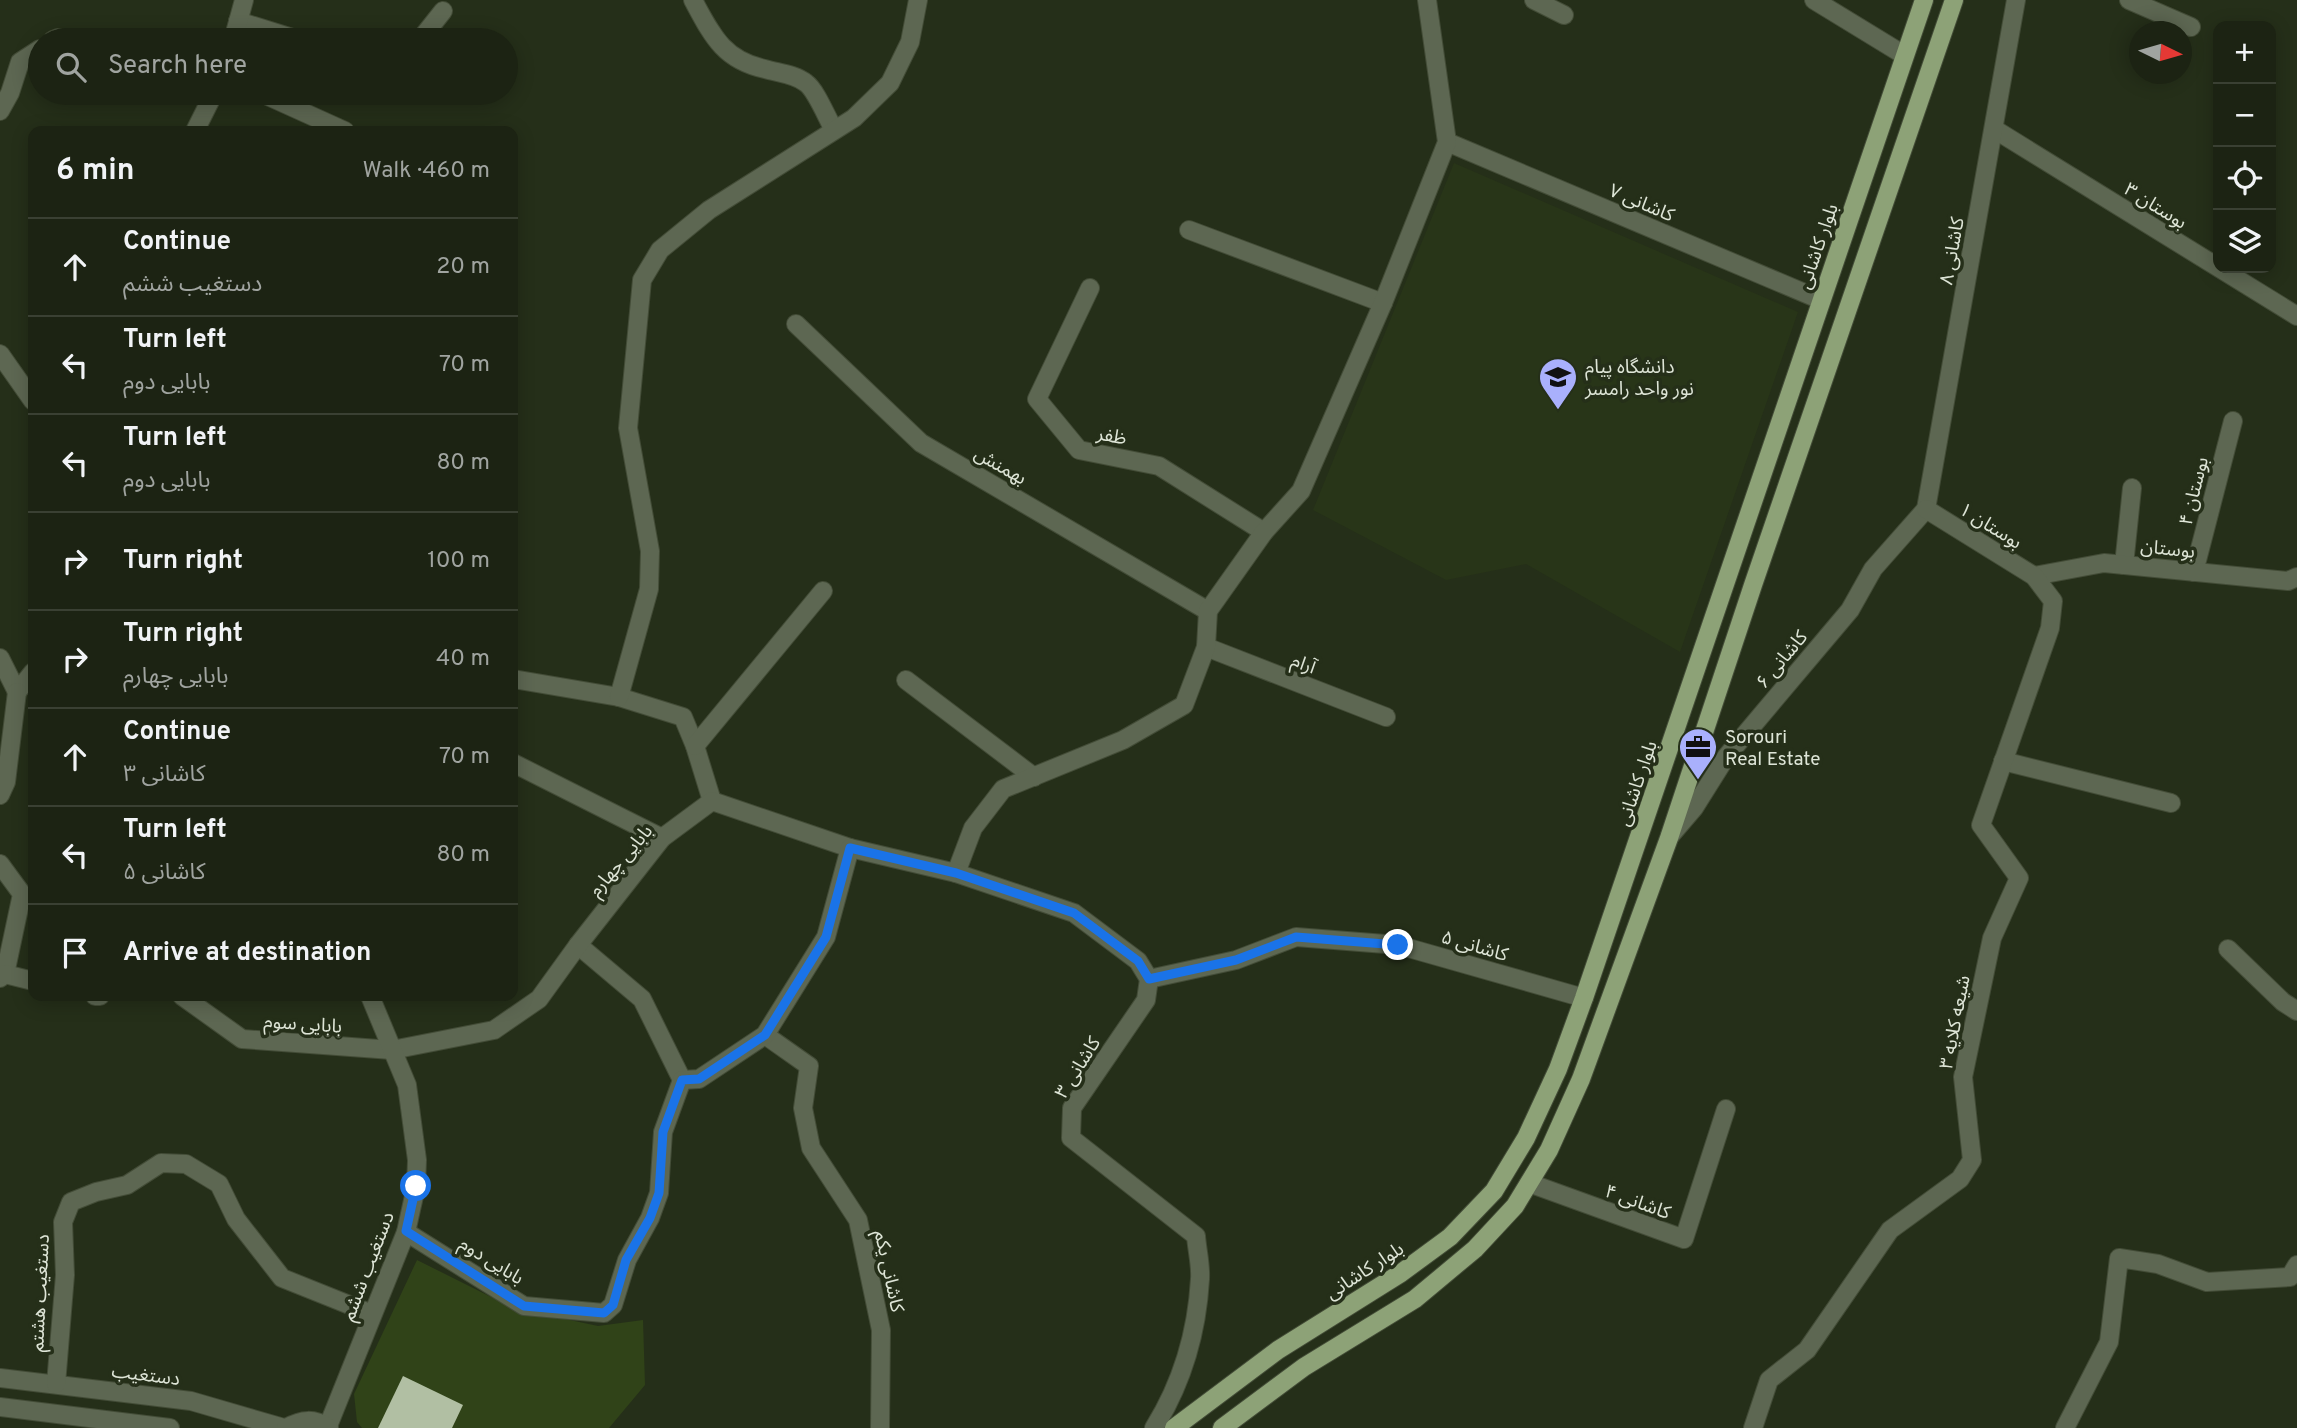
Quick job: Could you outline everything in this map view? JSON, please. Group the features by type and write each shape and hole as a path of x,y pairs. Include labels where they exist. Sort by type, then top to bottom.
{"main road":[{"name":"بلوار کاشانی","path":"1174,1428 1278,1350 1401,1273 1450,1237 1494,1191 1526,1138 1558,1069 1584,999 1924,0"},
{"path":"1222,1428 1304,1367 1415,1298 1475,1249 1515,1206 1549,1150 1581,1079 1669,838 1954,0"},
{"path":"1821,300 1847,309"}],"street":[{"path":"237,28 244,0"},
{"path":"693,0 711,33 727,53 747,65 792,76 808,84 834,130"},
{"path":"619,697 649,589 650,551 628,428 642,280 660,250 709,210 854,118 890,83 910,42 918,0"},
{"path":"956,873 973,828 1003,789 1123,740 1184,705 1206,647 1208,611 1264,532 1301,491 1384,303 1447,142 1427,0"},
{"path":"1534,0 1564,15"},
{"path":"1814,0 1904,55"},
{"name":"کاشانی ۸","path":"1926,509 2017,0"},
{"path":"2129,0 2176,21"},
{"path":"430,28 443,11"},
{"path":"239,21 261,28"},
{"path":"0,111 10,93 20,62 28,57"},
{"path":"198,126 209,105"},
{"path":"288,105 334,126"},
{"name":"بوستان ۳","path":"1994,130 2297,316"},
{"name":"کاشانی ۷","path":"1447,142 1821,300"},
{"path":"1189,230 1384,303"},
{"name":"ظفر","path":"1090,288 1037,399 1079,450 1159,466 1264,532"},
{"name":"بهمنش","path":"796,324 921,443 1208,611"},
{"path":"0,355 28,394"},
{"name":"بوستان ۴","path":"2194,572 2233,422"},
{"path":"2124,565 2132,488"},
{"name":"بوستان ۱","path":"1926,509 2034,576"},
{"name":"کاشانی ۶","path":"1669,838 1694,808 1726,757 1850,610 1873,569 1926,509"},
{"name":"بوستان","path":"2034,576 2104,563 2294,583"},
{"name":"شیعه کلایه ۳","path":"1753,1428 1769,1380 1807,1350 1890,1230 1960,1179 1972,1160 1964,1077 1992,938 2019,878 1981,825 2050,628 2053,601 2034,576"},
{"path":"695,746 823,591"},
{"name":"آرام","path":"1206,647 1386,717"},
{"path":"0,659 17,692"},
{"path":"0,795 6,782 17,692 28,678"},
{"path":"906,680 1034,777"},
{"path":"518,681 619,697 683,717 712,801 850,848 956,873 1074,913 1138,961 1149,979"},
{"path":"2003,761 2171,803"},
{"path":"518,766 662,838"},
{"name":"بابایی چهارم","path":"392,1050 494,1030 539,999 662,838 712,801"},
{"path":"578,945 642,999 682,1080 699,1079 765,1035 826,937 850,848"},
{"path":"0,864 22,894 2,976 28,980"},
{"name":"کاشانی ۵","path":"1149,979 1236,960 1296,937 1398,945 1584,999"},
{"path":"2228,949 2283,1002 2297,1011"},
{"name":"کاشانی ۳","path":"1149,979 1146,1000 1072,1108 1071,1138 1196,1236 1200,1277 1191,1345 1167,1406 1154,1428"},
{"name":"بابایی سوم","path":"189,1001 242,1040 392,1050"},
{"name":"دستغیب ششم","path":"328,1427 406,1231 416,1186 417,1160 407,1085 372,1001"},
{"name":"کاشانی یکم","path":"765,1035 809,1066 803,1108 811,1148 858,1220 881,1330 880,1428"},
{"name":"بابایی دوم","path":"406,1231 524,1306 604,1313 613,1305 626,1260 650,1218 659,1193 663,1132 682,1080"},
{"name":"کاشانی ۴","path":"1529,1183 1684,1240 1726,1109"},
{"name":"دستغیب هشتم","path":"55,1384 65,1275 63,1222 71,1202 96,1192 127,1185 161,1163 187,1164 219,1184 236,1219 282,1278 372,1314"},
{"path":"2065,1428 2109,1342 2119,1258 2158,1264 2207,1282 2290,1278 2297,1265"},
{"name":"دستغیب","path":"0,1378 191,1401 285,1428"},
{"path":"0,1407 170,1428"},
{"path":"285,1428 306,1420 328,1427"}],"shaded area":[{"name":"دانشگاه پیام نور واحد رامسر","path":"1454,163 1798,312 1680,652 1526,564 1446,580 1313,510"},
{"path":"417,1260 513,1308 598,1326 643,1320 645,1385 609,1428 362,1428 357,1422 354,1394"}],"building":[{"path":"403,1376 463,1405 452,1428 378,1428"}],"place":[{"name":"دانشگاه پیام نور واحد رامسر","path":"1558,411"},
{"name":"Sorouri Real Estate","path":"1698,781"}],"route":[{"path":"416,1186 406,1231 524,1306 604,1313 613,1305 626,1260 650,1218 659,1193 663,1132 682,1080 699,1079 765,1035 826,937 850,848 956,873 1074,913 1138,961 1149,979 1236,960 1296,937 1398,945"}]}
